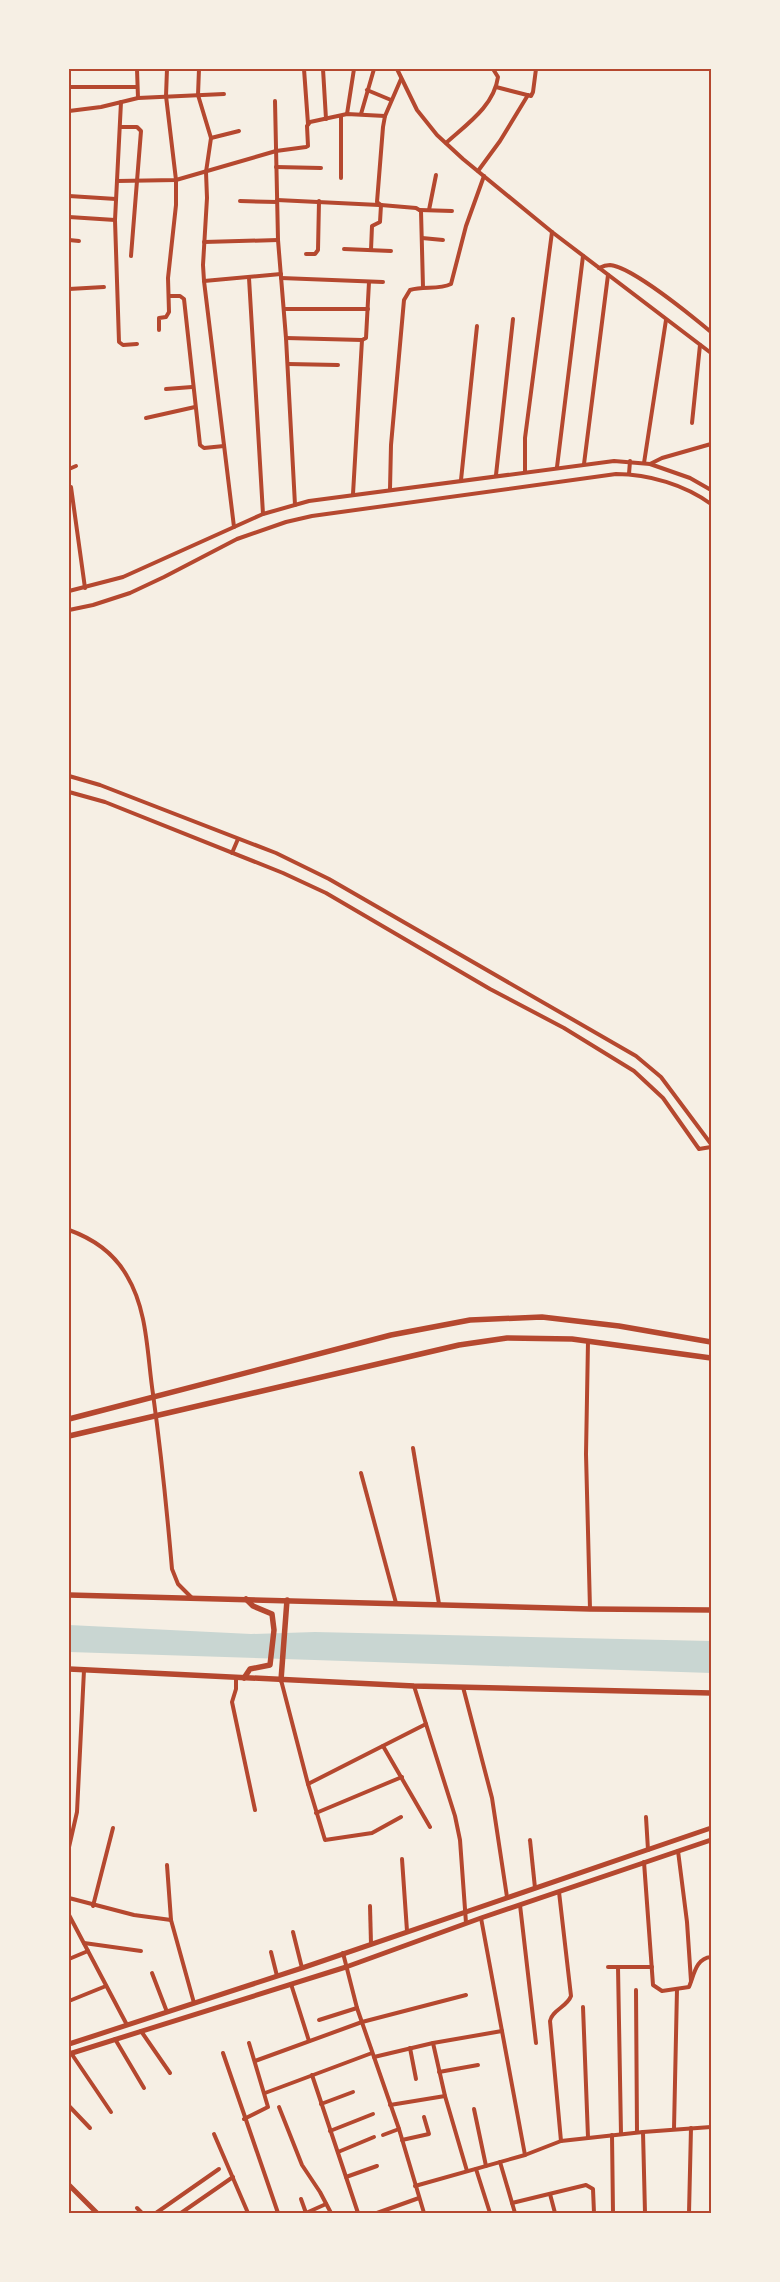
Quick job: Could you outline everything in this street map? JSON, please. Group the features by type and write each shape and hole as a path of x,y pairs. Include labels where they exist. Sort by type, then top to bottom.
{"main road":[{"path":"69,1419 391,1335 470,1320 542,1318 619,1326 711,1342"},
{"path":"69,1436 459,1345 507,1338 588,1340 711,1358"},
{"path":"69,1596 590,1609 711,1610"},
{"path":"244,1678 250,1669 266,1667 272,1661 274,1630 272,1614 253,1606 246,1599"},
{"path":"281,1680 287,1600"},
{"path":"69,1669 414,1686 711,1693"}],"street":[{"path":"137,69 138,98"},
{"path":"159,330 159,318 166,317 169,312 170,254 176,205 176,180 166,96 167,69"},
{"path":"199,69 198,95 211,138 206,172 204,281 234,527"},
{"path":"117,181 176,180 276,151 308,146 304,69"},
{"path":"323,69 326,119"},
{"path":"347,114 354,69"},
{"path":"361,114 374,69"},
{"path":"397,69 417,110 446,143 552,232 711,353"},
{"path":"446,143 485,107 496,87 498,77 493,69"},
{"path":"478,171 500,141 528,96 531,96 536,69"},
{"path":"371,250 372,226 380,222 385,116 401,79"},
{"path":"69,87 138,87"},
{"path":"496,87 528,96"},
{"path":"367,90 391,100"},
{"path":"69,111 101,107 138,98 224,94"},
{"path":"121,102 115,220 119,342 124,346 137,344"},
{"path":"275,102 278,240 288,364 295,505"},
{"path":"308,124 347,114 385,116"},
{"path":"341,116 341,178"},
{"path":"120,127 137,127 141,131 131,256"},
{"path":"211,138 239,131"},
{"path":"276,167 321,168"},
{"path":"429,210 436,175"},
{"path":"390,489 391,445 404,300 410,290 423,287 442,287 451,284 471,211 484,176"},
{"path":"69,196 116,199"},
{"path":"240,201 319,201 452,211"},
{"path":"306,254 315,254 318,250 319,201"},
{"path":"420,210 422,214 423,287"},
{"path":"69,217 115,220"},
{"path":"525,472 525,438 552,232"},
{"path":"422,238 443,240"},
{"path":"69,240 79,241"},
{"path":"204,242 278,240"},
{"path":"344,250 391,251"},
{"path":"558,467 583,256"},
{"path":"599,268 612,265 634,276 690,314 711,332"},
{"path":"584,464 608,275"},
{"path":"204,281 281,276 383,282"},
{"path":"249,278 264,514"},
{"path":"286,338 362,340 366,338 369,282"},
{"path":"69,289 104,287"},
{"path":"169,296 180,296 184,299 192,387 200,445 204,448 224,446"},
{"path":"284,309 368,309"},
{"path":"496,475 512,319"},
{"path":"644,463 666,320"},
{"path":"461,480 477,326"},
{"path":"353,494 362,340"},
{"path":"692,423 700,345"},
{"path":"288,364 338,365"},
{"path":"166,389 192,387"},
{"path":"146,418 195,407"},
{"path":"650,464 662,458 711,444"},
{"path":"628,474 630,461"},
{"path":"69,591 123,577 264,514 295,505 353,494 558,467 630,461 650,464 690,478 711,490"},
{"path":"69,469 76,466"},
{"path":"69,610 93,606 130,593 237,539 286,522 312,516 604,474 628,474 664,482 689,492 711,504"},
{"path":"70,486 85,588"},
{"path":"69,776 100,785 293,860 347,889 636,1056 661,1077 711,1145 703,1150 699,1149 663,1098 634,1071 564,1028 490,988 340,901 298,879 105,802 69,792"},
{"path":"232,853 238,839"},
{"path":"69,1230 91,1239 109,1252 128,1276 146,1331 157,1416 172,1569 178,1584 193,1598"},
{"path":"588,1340 586,1454 590,1609"},
{"path":"414,1448 439,1604"},
{"path":"360,1472 396,1603"},
{"path":"69,1847 77,1812 84,1670"},
{"path":"236,1678 236,1688 232,1702 255,1810"},
{"path":"281,1680 322,1836 325,1840 331,1841 372,1833 401,1817"},
{"path":"414,1686 455,1816 460,1840 466,1923"},
{"path":"463,1687 492,1798 507,1897"},
{"path":"308,1784 426,1724"},
{"path":"383,1746 430,1827"},
{"path":"316,1813 402,1777"},
{"path":"646,1817 648,1850"},
{"path":"93,1906 113,1828"},
{"path":"69,2044 302,1968 711,1828"},
{"path":"530,1840 535,1888"},
{"path":"111,2112 70,2054 346,1967 466,1923 711,1840"},
{"path":"656,1847 659,1857"},
{"path":"678,1851 687,1922 691,1982"},
{"path":"402,1859 407,1932"},
{"path":"644,1862 653,1985 662,1990 689,1987 700,1962 705,1957 711,1956"},
{"path":"167,1865 171,1920 194,2003"},
{"path":"559,1892 571,1996 564,2006 551,2016 550,2021 561,2141"},
{"path":"69,1898 93,1906 134,1915 171,1920"},
{"path":"520,1905 536,2043"},
{"path":"370,1906 371,1944"},
{"path":"69,1915 127,2025"},
{"path":"481,1918 525,2155"},
{"path":"293,1932 302,1968"},
{"path":"84,1943 141,1951"},
{"path":"69,1959 88,1951"},
{"path":"271,1952 277,1976"},
{"path":"343,1953 357,2008 399,2129 424,2213"},
{"path":"608,1967 652,1967"},
{"path":"618,1967 621,2134"},
{"path":"152,1973 167,2012"},
{"path":"291,1983 309,2041"},
{"path":"69,2001 106,1986"},
{"path":"674,2129 677,1989"},
{"path":"636,1990 637,2132"},
{"path":"254,2061 362,2022 466,1995"},
{"path":"583,2006 588,2137"},
{"path":"319,2020 357,2008"},
{"path":"141,2031 170,2073"},
{"path":"265,2093 373,2055 502,2031"},
{"path":"115,2039 144,2088"},
{"path":"244,2119 268,2107 249,2043"},
{"path":"433,2043 445,2096 467,2171"},
{"path":"410,2048 416,2079"},
{"path":"223,2053 244,2119 278,2213"},
{"path":"439,2072 478,2064"},
{"path":"312,2076 358,2213"},
{"path":"321,2104 352,2092"},
{"path":"390,2106 445,2096"},
{"path":"69,2106 90,2128"},
{"path":"280,2107 302,2165 331,2213"},
{"path":"474,2109 486,2166"},
{"path":"330,2131 374,2114"},
{"path":"402,2140 429,2134 424,2116"},
{"path":"415,2186 525,2155 561,2141 637,2132 711,2127"},
{"path":"689,2213 691,2128"},
{"path":"383,2135 399,2129"},
{"path":"643,2132 645,2213"},
{"path":"214,2134 248,2213"},
{"path":"612,2135 613,2213"},
{"path":"338,2152 374,2138"},
{"path":"500,2162 515,2213"},
{"path":"346,2177 377,2166"},
{"path":"156,2213 219,2169"},
{"path":"476,2169 490,2213"},
{"path":"181,2213 233,2176"},
{"path":"69,2185 97,2213"},
{"path":"512,2203 591,2186 593,2189 594,2213"},
{"path":"550,2194 555,2213"},
{"path":"379,2213 419,2198"},
{"path":"301,2199 306,2213 326,2204"},
{"path":"138,2208 142,2213"}],"shaded area":[{"path":"69,1625 251,1634 315,1632 711,1641 711,1673 69,1652"}]}
